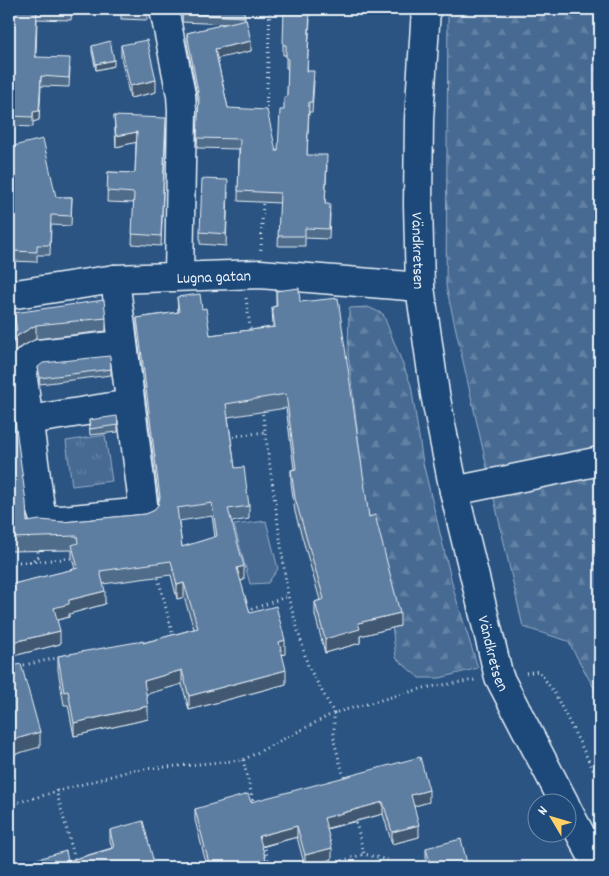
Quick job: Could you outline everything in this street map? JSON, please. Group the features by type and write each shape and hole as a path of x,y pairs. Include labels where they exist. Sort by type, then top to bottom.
{"street":[{"path":"164,9 182,102 179,276"},
{"name":"Vändkretsen","path":"426,9 419,119 420,287 435,394 454,491 499,677 560,794"},
{"name":"Lugna gatan","path":"9,295 115,279 252,274 420,287"},
{"path":"115,279 144,512 62,520 44,519 40,507 22,371 26,362 38,354 122,345"},
{"path":"29,420 130,404"},
{"path":"454,491 600,461"},
{"name":"Vändkretsen","path":"576,824 598,867"}],"path":[{"path":"266,117 270,9"},
{"path":"252,338 252,274 263,195"},
{"path":"261,404 288,596 308,666 334,713 334,741 347,788"},
{"path":"219,439 265,432"},
{"path":"30,562 38,557 38,539 44,519"},
{"path":"9,562 80,557"},
{"path":"155,568 173,636"},
{"path":"244,612 288,596"},
{"path":"165,638 182,633"},
{"path":"130,646 156,640"},
{"path":"17,666 68,656"},
{"path":"9,805 56,790 133,770 243,760 334,713 424,688 539,672 555,694 600,783"},
{"path":"243,760 257,814"},
{"path":"56,790 77,867"},
{"path":"354,816 364,854"},
{"path":"263,840 270,867"},
{"path":"323,867 364,854 388,860 391,867"}],"green space":[{"path":"448,9 600,9 600,699 568,641 523,627 446,286"},
{"path":"368,307 383,314 411,385 423,463 455,595 478,668 440,678 419,678 396,658 389,601 366,503 348,354 349,308"},
{"path":"105,435 112,481 72,486 66,441"},
{"path":"266,521 278,569 268,583 250,584 234,525"}],"building":[{"path":"9,9 72,9 71,11 37,10 35,57 70,58 69,78 41,76 39,111 33,112 33,117 10,116 12,79 9,79 11,17 9,17"},
{"path":"183,9 243,9 245,17 182,14"},
{"path":"284,9 310,9 307,71 314,71 312,102 309,102 307,155 327,155 325,204 330,204 329,229 305,228 305,236 278,236 280,193 238,191 240,139 197,138 199,98 187,33 246,19 251,41 215,49 228,108 267,110 276,151 278,151 280,110 284,110 284,97 287,97 288,58 286,58 286,45 283,45"},
{"path":"147,40 156,80 130,86 121,45"},
{"path":"110,41 114,60 96,64 92,46"},
{"path":"114,116 166,118 161,236 132,234 134,193 107,191 108,172 135,173 137,132 116,136"},
{"path":"43,139 56,197 72,197 71,216 51,215 50,245 37,245 37,252 11,251 13,193 9,174 9,147"},
{"path":"202,179 228,180 226,234 200,232"},
{"path":"299,288 300,302 338,298 369,517 375,515 400,613 358,623 360,629 325,639 315,602 324,599 295,498 291,470 296,469 286,394 226,404 235,468 244,467 249,506 228,509 244,566 237,568 250,613 276,606 285,640 279,642 286,670 189,696 182,670 144,681 148,706 74,723 68,691 64,692 58,656 143,641 143,643 198,628 184,583 177,585 171,561 100,571 105,591 69,600 69,604 54,608 60,631 9,643 9,585 78,568 72,545 78,543 77,536 9,538 9,376 27,522 40,520 63,522 146,514 153,511 158,505 160,497 137,318 179,312 177,297 200,294 202,309 206,308 210,335 275,327 272,307 277,306 276,291","holes":["212,503 217,536 182,547 177,508"]},
{"path":"104,300 106,318 36,325 17,336 9,349 9,333 17,331 14,313"},
{"path":"110,356 111,369 40,378 38,367 43,363"},
{"path":"117,416 118,425 90,429 89,420"},
{"path":"21,664 40,732 9,741 9,667"},
{"path":"420,757 429,790 411,795 419,825 392,832 383,802 324,818 332,848 305,855 297,826 259,836 268,867 210,867 195,809 248,794 251,802"},
{"path":"143,821 155,867 119,867 118,864 107,867 9,867 66,851 68,861 114,848 110,830"},
{"path":"461,839 468,867 431,867 426,848"}]}
